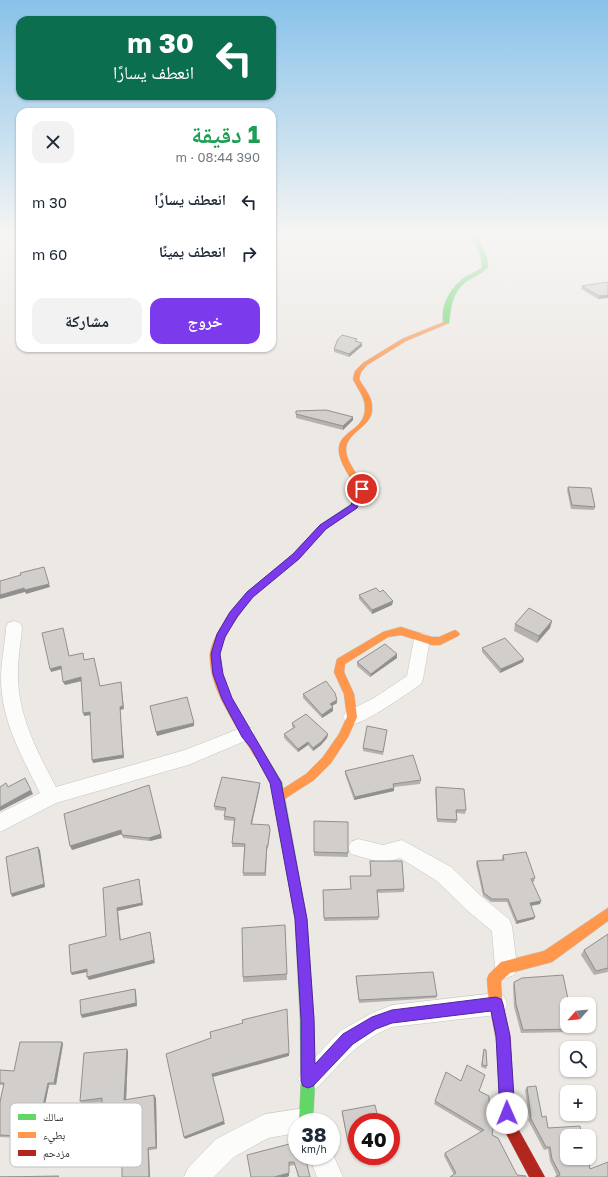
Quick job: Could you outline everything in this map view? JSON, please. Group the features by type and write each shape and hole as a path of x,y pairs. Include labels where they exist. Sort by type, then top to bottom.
{"street":[{"path":"306,1113 308,1081 307,1019 301,919 279,797 276,782 227,699 218,674 215,654 221,637 234,615 250,594 296,556 323,527 346,513 357,502 362,489 342,454 344,440 359,426 368,413 369,406 356,380 358,371 365,364 404,340 446,323 448,319 446,313 447,304 452,293 457,288"},
{"path":"14,627 9,687 13,713 21,737 51,796"},
{"path":"279,797 310,777 327,760 343,737 352,717 349,694 339,672 340,662 386,634 394,632 401,631 422,639 440,641 456,634"},
{"path":"352,717 380,703 415,679 422,639"},
{"path":"0,824 51,796 188,757 246,733"},
{"path":"358,848 383,854 402,849 444,874 475,904 502,926 506,967"},
{"path":"537,1177 508,1124 503,1036 496,1004 494,979 506,967 547,957 608,914"},
{"path":"308,1081 348,1039 372,1024 392,1016 496,1004"},
{"path":"196,1177 224,1148 265,1126 288,1123"},
{"path":"325,1165 330,1177"}],"building":[{"path":"585,288 608,288 608,295 599,296"},
{"path":"342,335 357,339 355,341 362,343 349,354 334,349 338,339"},
{"path":"326,410 353,417 343,426 296,414 296,411"},
{"path":"568,487 591,488 595,507 572,505"},
{"path":"44,567 49,584 25,590 24,588 0,595 0,581 21,575 20,573"},
{"path":"376,588 380,592 383,590 393,601 372,610 359,595"},
{"path":"529,608 552,621 539,636 515,624"},
{"path":"63,628 69,656 83,653 84,660 94,658 100,686 121,682 123,706 120,707 123,755 92,760 90,712 83,713 81,677 63,682 61,666 50,669 42,633"},
{"path":"505,638 524,659 501,669 482,648"},
{"path":"385,644 397,654 371,674 357,662"},
{"path":"326,681 335,693 337,700 330,704 333,707 322,715 303,694"},
{"path":"187,697 194,723 156,732 150,706"},
{"path":"306,714 328,734 313,748 308,742 298,749 284,734 295,727 292,723"},
{"path":"367,726 387,730 383,752 363,748"},
{"path":"413,755 421,780 393,784 394,788 355,797 345,771"},
{"path":"222,777 260,783 251,824 269,825 270,830 267,845 265,873 243,873 245,844 232,843 235,818 224,816 226,808 214,806"},
{"path":"25,778 31,790 0,807 0,787 6,783 8,787"},
{"path":"149,785 161,834 149,838 122,835 121,830 70,846 64,814"},
{"path":"436,787 464,789 466,810 456,810 457,820 437,819"},
{"path":"314,821 348,822 348,853 314,852"},
{"path":"38,847 44,884 11,894 6,857"},
{"path":"526,852 535,878 531,879 541,901 530,903 535,917 517,921 508,899 492,899 484,893 477,861 504,860 503,855"},
{"path":"370,861 402,861 404,889 377,890 379,917 324,918 323,890 351,889 350,876 371,876"},
{"path":"139,879 142,903 117,908 120,940 150,932 154,960 87,977 87,969 71,973 69,945 106,936 103,888"},
{"path":"285,925 287,974 243,977 242,928"},
{"path":"608,934 608,968 596,971 584,950"},
{"path":"433,972 437,996 359,1000 356,976"},
{"path":"563,975 568,997 560,997 560,1029 523,1030 516,1004 514,982 522,978"},
{"path":"135,989 136,1003 81,1015 80,1000"},
{"path":"287,1009 289,1053 212,1074 224,1121 184,1137 166,1054 211,1038 210,1032 243,1023 242,1020"},
{"path":"20,1042 62,1042 54,1083 48,1083 44,1103 10,1103 10,1136 0,1135 0,1102 4,1083 0,1083 0,1070 14,1071"},
{"path":"127,1049 124,1100 154,1095 156,1147 148,1148 149,1177 122,1177 122,1167 142,1167 142,1103 102,1103 102,1098 80,1101 84,1053"},
{"path":"484,1049 486,1050 487,1066 482,1065"},
{"path":"467,1065 485,1075 479,1091 489,1096 490,1122 493,1129 492,1135 498,1138 517,1175 526,1177 450,1177 456,1173 445,1153 484,1130 435,1101 446,1072 461,1081"},
{"path":"536,1086 542,1117 546,1116 548,1128 580,1126 581,1129 560,1129 560,1165 589,1165 590,1169 608,1162 608,1177 556,1177 560,1174 552,1159 550,1147 546,1147 530,1117 527,1087"},
{"path":"375,1105 377,1113 348,1113 348,1142 342,1111"},
{"path":"288,1144 289,1173 274,1177 251,1177 247,1155"},
{"path":"295,1165 307,1165 310,1177 299,1177"},
{"path":"59,1176 58,1177 0,1177"}],"traffic: fast":[{"path":"446,323 448,302 453,292 457,288"},
{"path":"237,611 250,594 296,556 323,527 354,506 362,489 353,475"},
{"path":"259,754 276,782 301,919 307,1019 308,1081 306,1113"}],"traffic: slow":[{"path":"353,475 345,461 342,450 344,442 366,419 369,410 368,402 356,379 358,371 365,364 404,340 446,323"},
{"path":"237,611 230,620 217,645 215,655 216,668 224,694 259,754"},
{"path":"279,797 310,777 327,760 343,737 352,717 349,694 339,672 340,662 386,634 401,631 432,641 440,641 455,634"},
{"path":"504,1050 503,1035 496,1004 494,979 506,967 547,957 608,914"}],"traffic: jam":[{"path":"504,1050 508,1124 537,1177"}],"route":[{"path":"362,489 359,499 354,506 346,513 323,527 310,543 296,556 250,594 234,615 221,637 215,654 218,674 227,699 276,782 301,919 307,1019 308,1081 348,1039 372,1024 392,1016 496,1004 503,1036 507,1113"}]}
